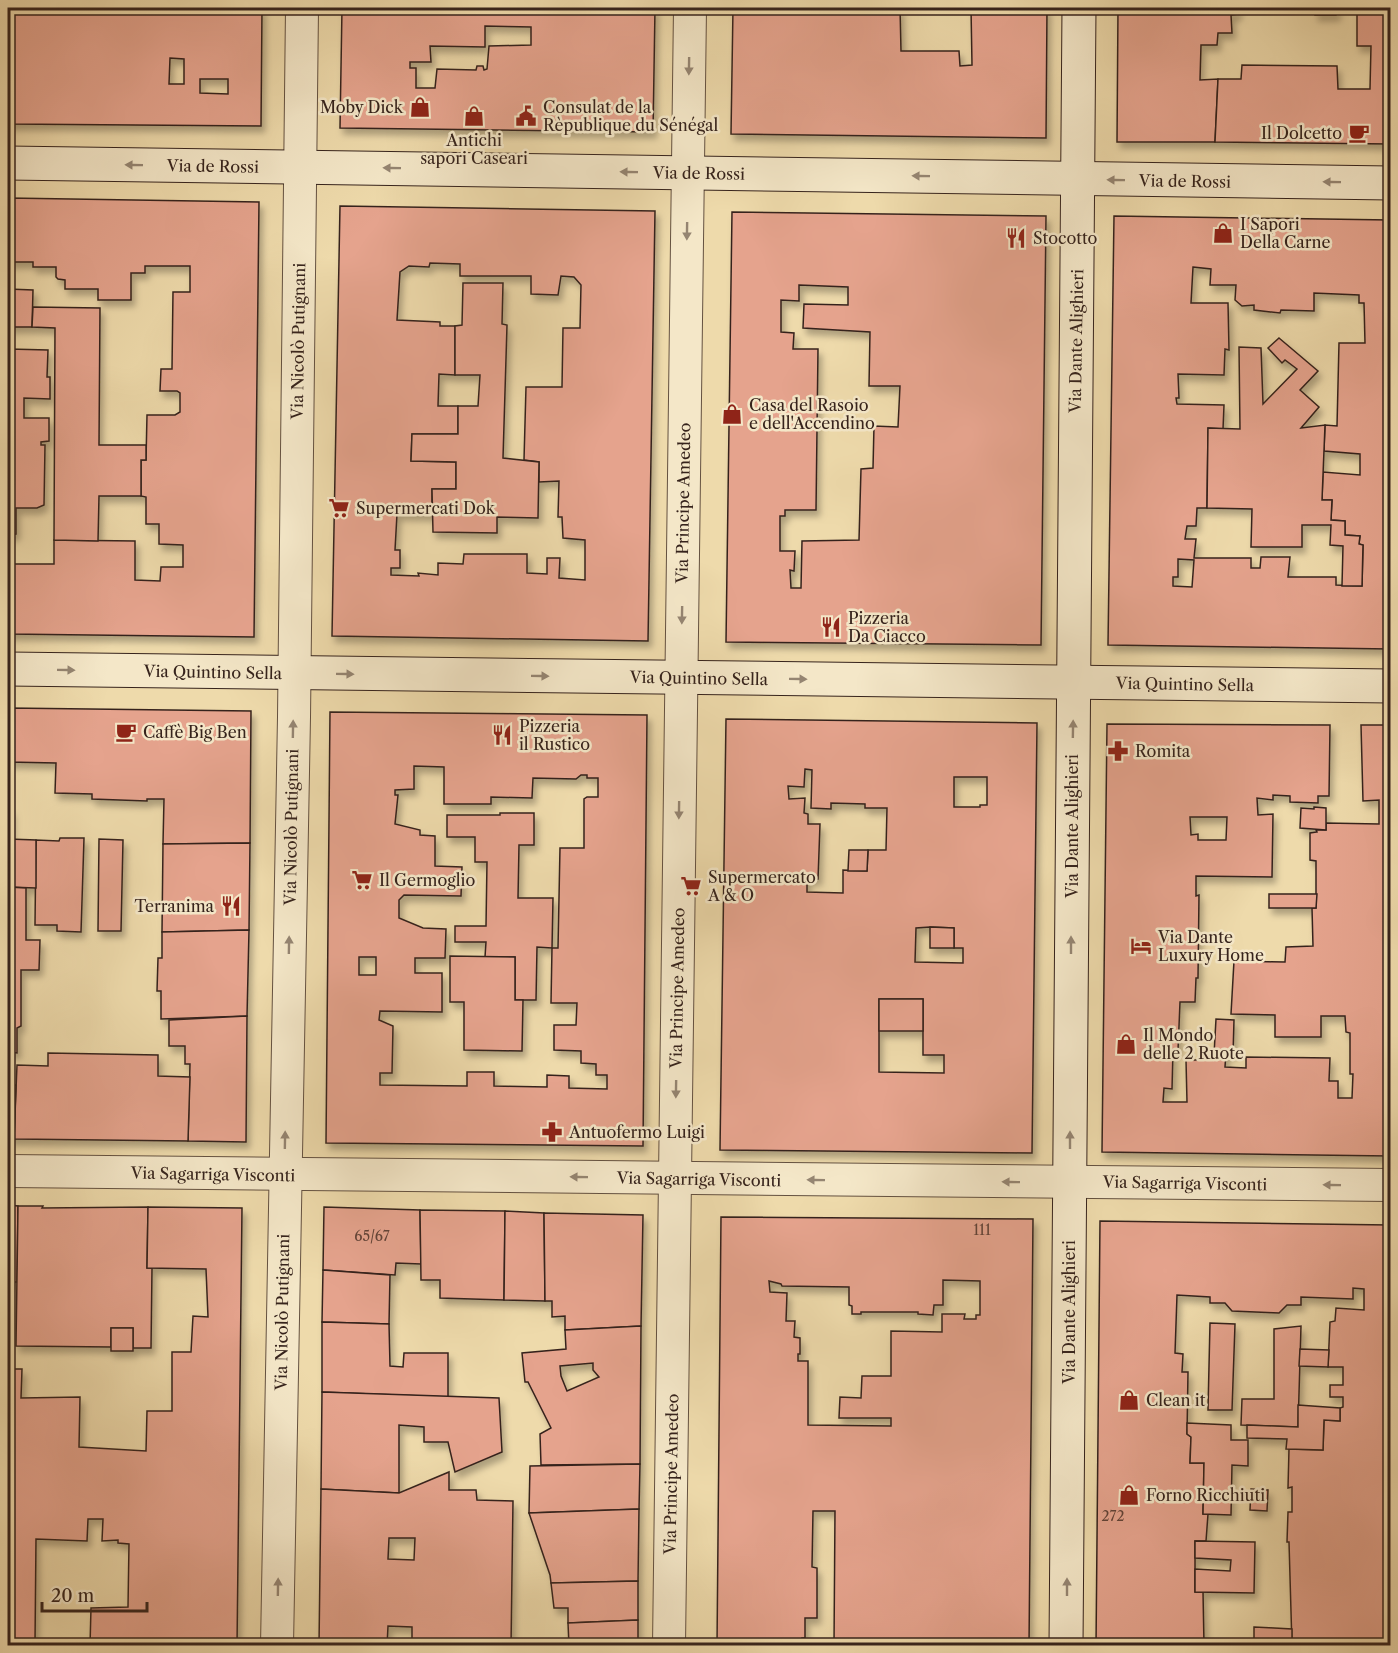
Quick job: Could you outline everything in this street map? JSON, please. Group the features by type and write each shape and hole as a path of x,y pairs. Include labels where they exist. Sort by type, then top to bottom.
{"street":[{"name":"Via Nicolò Putignani","path":"278,1646 302,8"},
{"name":"Via Principe Amedeo","path":"669,1646 690,8"},
{"name":"Via Dante Alighieri","path":"1066,1646 1079,8"},
{"name":"Via de Rossi","path":"8,163 1390,183"},
{"name":"Via Quintino Sella","path":"8,669 1390,686"},
{"name":"Via Sagarriga Visconti","path":"8,1172 1390,1185"}],"building":[{"path":"8,8 262,8 261,126 8,124","holes":["170,58 184,59 184,84 169,84","200,79 228,79 228,94 200,93"]},
{"path":"342,8 655,8 653,132 340,128","holes":["485,26 531,27 531,45 489,46 487,69 484,70 483,66 477,66 476,70 437,69 435,88 416,88 416,68 410,68 410,62 431,62 430,46 485,47"]},
{"path":"733,8 900,8 901,51 959,51 960,66 972,65 971,8 1047,8 1046,138 731,134"},
{"path":"1118,8 1238,8 1238,14 1231,15 1232,33 1218,33 1217,45 1201,45 1200,80 1218,79 1215,142 1117,142"},
{"path":"1315,8 1338,8 1336,15 1315,15"},
{"path":"1357,8 1390,8 1390,144 1215,142 1218,79 1241,79 1242,65 1337,66 1338,89 1370,89 1371,46 1357,46"},
{"path":"8,198 259,202 254,637 8,634 8,564 54,564 54,540 135,541 135,580 160,581 161,567 183,567 183,545 159,544 159,524 146,524 146,497 141,496 141,460 146,460 147,415 175,415 180,412 180,393 160,391 161,369 172,369 173,292 190,292 190,266 145,266 145,273 131,273 131,300 98,300 98,289 65,289 65,280 56,277 56,267 33,267 33,262 8,262"},
{"path":"340,206 655,211 648,641 332,636","holes":["430,263 460,264 460,276 531,276 531,294 558,295 561,276 574,277 581,285 580,328 563,328 562,387 526,387 524,460 539,462 539,482 559,481 558,517 562,517 563,538 585,540 585,580 559,578 560,558 547,558 547,574 527,573 527,554 464,554 463,564 438,563 438,575 418,573 419,576 391,575 391,568 400,568 400,550 395,550 397,514 432,515 432,489 456,489 456,462 411,461 412,434 458,434 458,406 438,406 439,374 455,375 455,326 440,326 440,322 397,320 400,272 409,266 429,267"]},
{"path":"732,212 1046,216 1041,645 726,642","holes":["799,285 848,287 848,305 804,304 803,328 870,332 869,386 900,386 898,427 874,426 873,468 861,469 859,540 802,541 801,588 791,588 790,570 794,571 795,551 780,551 780,516 785,516 785,510 816,510 818,349 793,349 794,333 781,332 781,300 799,301"]},
{"path":"1114,216 1390,220 1390,649 1108,645","holes":["1193,267 1211,269 1210,285 1236,285 1235,300 1242,306 1254,305 1254,310 1280,313 1281,310 1314,311 1314,293 1359,295 1359,303 1364,303 1365,343 1339,343 1337,426 1325,425 1324,451 1360,454 1360,475 1323,472 1322,500 1332,500 1331,520 1345,521 1345,535 1360,536 1359,544 1363,545 1362,586 1336,585 1336,577 1288,577 1290,557 1261,557 1260,568 1251,568 1251,558 1194,558 1196,539 1185,539 1187,526 1196,526 1197,508 1207,508 1208,428 1223,429 1224,405 1177,404 1178,374 1224,375 1225,349 1229,350 1228,303 1191,303","1178,559 1194,560 1192,587 1173,586 1173,577 1178,577"]},
{"path":"463,283 503,283 502,324 507,325 503,458 539,462 538,518 497,517 497,533 433,532 432,489 456,489 456,462 411,461 412,434 458,434 458,406 478,406 480,375 455,375 455,326 462,325"},
{"path":"8,289 33,290 32,327 8,327"},
{"path":"33,307 100,308 99,445 146,445 146,460 141,460 141,496 99,496 98,541 54,540 55,328 32,327"},
{"path":"1279,338 1318,371 1300,390 1319,407 1301,428 1325,425 1322,500 1332,500 1331,520 1345,521 1345,535 1360,536 1359,544 1363,545 1362,586 1342,586 1343,546 1330,545 1331,525 1302,525 1302,547 1251,547 1252,509 1207,508 1208,428 1240,429 1239,347 1261,348 1263,404 1297,369 1285,360 1282,363 1268,348"},
{"path":"8,349 48,350 47,377 50,377 50,399 24,398 24,418 49,418 49,441 41,442 41,445 45,445 44,505 37,508 16,508 16,534 8,535 10,462 8,462"},
{"path":"8,708 251,711 250,843 163,844 164,799 147,799 147,801 92,799 92,794 55,793 56,763 8,762"},
{"path":"330,712 647,715 643,1146 326,1143","holes":["414,766 444,767 444,804 491,804 491,797 532,798 533,778 576,779 581,775 587,775 587,778 598,778 598,797 584,799 584,848 560,848 558,948 552,948 551,1003 577,1003 576,1025 554,1025 554,1050 581,1051 581,1063 596,1064 596,1075 607,1075 607,1089 569,1088 569,1076 547,1075 547,1087 494,1086 494,1072 467,1072 467,1086 380,1085 380,1073 392,1073 393,1026 379,1020 380,1011 442,1012 442,973 415,973 415,958 445,958 446,929 423,928 399,918 399,900 404,895 461,896 462,867 435,866 435,836 420,835 420,830 395,824 398,795 395,795 395,790 414,789","359,957 376,957 376,975 359,975"]},
{"path":"726,719 1037,723 1032,1153 720,1150","holes":["805,769 812,770 811,808 831,809 831,803 865,804 865,808 887,808 886,850 868,850 867,871 843,870 843,893 807,892 807,879 818,879 820,824 808,824 808,814 804,813 805,798 789,799 788,786 804,787","954,777 987,777 987,805 954,807","916,928 954,928 954,948 963,948 963,963 915,962","879,999 923,999 923,1055 944,1055 944,1073 879,1072"]},
{"path":"1107,724 1330,725 1329,796 1318,796 1318,803 1290,802 1290,796 1273,795 1273,800 1257,798 1258,815 1273,814 1272,877 1196,876 1196,896 1199,895 1198,978 1196,978 1195,1002 1180,1002 1178,1050 1173,1050 1172,1089 1164,1088 1163,1102 1187,1102 1186,1060 1205,1060 1205,1055 1214,1055 1216,1019 1234,1020 1233,1054 1226,1052 1225,1067 1246,1068 1246,1057 1330,1058 1329,1081 1338,1081 1338,1098 1352,1098 1350,1033 1346,1032 1345,1016 1321,1016 1321,1037 1275,1037 1275,1015 1231,1014 1234,961 1285,962 1286,947 1313,946 1312,908 1316,908 1316,861 1310,860 1310,833 1317,832 1316,830 1326,830 1326,823 1379,824 1379,800 1363,801 1361,725 1390,725 1390,1156 1102,1152","holes":["1190,817 1227,817 1226,840 1198,840 1198,834 1191,835"]},
{"path":"1314,807 1326,808 1326,830 1300,828 1301,808 1314,809"},
{"path":"8,810 11,810 11,840 8,839"},
{"path":"500,813 534,813 534,845 519,845 518,898 553,898 552,948 537,947 536,1000 515,1000 515,957 485,957 486,942 455,942 455,926 486,926 487,862 475,862 475,837 447,837 447,815 500,815"},
{"path":"60,838 84,838 81,932 57,931 57,925 35,925 36,840 59,841"},
{"path":"8,839 36,840 36,888 8,887"},
{"path":"99,839 123,840 121,931 98,931"},
{"path":"250,843 249,930 162,932 163,844"},
{"path":"849,850 868,850 867,871 848,871"},
{"path":"8,887 26,888 26,940 40,940 39,970 21,970 21,1026 17,1028 17,1053 8,1052"},
{"path":"1269,894 1317,894 1316,908 1269,908"},
{"path":"930,927 954,928 954,948 930,948"},
{"path":"249,930 247,1016 161,1019 161,991 157,991 158,958 162,958 162,932"},
{"path":"450,956 515,957 515,1000 523,1000 522,1051 464,1050 464,1002 450,1002"},
{"path":"879,999 923,999 923,1031 879,1031"},
{"path":"247,1016 246,1142 188,1141 190,1064 185,1064 185,1046 169,1046 169,1020"},
{"path":"48,1053 158,1055 158,1076 190,1077 188,1141 14,1139 17,1065 48,1066"},
{"path":"8,1085 16,1085 14,1139 8,1138"},
{"path":"8,1205 18,1206 17,1282 8,1282"},
{"path":"18,1206 43,1206 42,1208 148,1207 147,1268 152,1268 151,1348 133,1348 133,1328 111,1328 111,1347 16,1346"},
{"path":"148,1207 242,1208 237,1646 90,1646 91,1608 128,1607 129,1544 118,1543 118,1540 102,1541 103,1519 88,1519 87,1541 36,1539 35,1643 8,1641 8,1369 22,1369 21,1398 80,1397 79,1447 146,1451 147,1411 172,1411 172,1352 191,1352 193,1316 208,1317 206,1269 147,1268"},
{"path":"324,1207 420,1210 421,1264 396,1263 395,1275 323,1270"},
{"path":"420,1210 505,1211 504,1300 440,1298 440,1280 421,1280"},
{"path":"505,1211 544,1213 545,1301 504,1300"},
{"path":"544,1213 643,1215 641,1326 565,1330 565,1316 552,1317 552,1301 545,1301"},
{"path":"721,1217 1033,1219 1029,1646 834,1646 835,1511 813,1511 812,1567 817,1568 817,1618 805,1618 805,1638 802,1638 802,1646 717,1646","holes":["943,1280 980,1281 980,1315 976,1315 976,1319 964,1319 965,1314 942,1314 942,1332 891,1331 891,1376 862,1376 861,1398 840,1397 839,1418 891,1418 891,1426 808,1425 808,1361 798,1361 800,1338 794,1337 795,1321 786,1321 787,1293 770,1292 769,1281 782,1286 849,1287 849,1305 852,1306 852,1314 918,1312 918,1314 933,1315 934,1305 943,1305"]},
{"path":"1100,1221 1390,1225 1390,1646 1292,1646 1289,1542 1287,1542 1288,1512 1292,1512 1292,1487 1288,1488 1289,1449 1323,1450 1324,1420 1340,1421 1343,1397 1330,1397 1330,1385 1343,1385 1343,1367 1328,1367 1330,1322 1335,1321 1336,1308 1364,1310 1364,1289 1353,1288 1353,1299 1301,1297 1301,1305 1287,1305 1279,1313 1232,1311 1225,1303 1210,1303 1210,1297 1177,1295 1175,1353 1183,1354 1182,1372 1188,1372 1187,1434 1191,1437 1190,1463 1204,1463 1203,1514 1208,1514 1206,1541 1195,1541 1195,1592 1203,1592 1204,1645 1096,1646"},
{"path":"323,1270 390,1275 389,1324 322,1322"},
{"path":"322,1322 389,1324 390,1366 403,1367 404,1353 448,1353 448,1397 322,1392"},
{"path":"1210,1323 1235,1324 1232,1410 1208,1410"},
{"path":"641,1326 640,1464 541,1465 540,1434 551,1428 528,1382 525,1382 522,1353 566,1349 565,1330","holes":["593,1363 593,1370 599,1377 567,1391 560,1366"]},
{"path":"1301,1326 1298,1427 1241,1425 1242,1399 1274,1399 1274,1329"},
{"path":"111,1328 133,1328 133,1351 111,1351"},
{"path":"1300,1349 1329,1350 1328,1367 1299,1366"},
{"path":"322,1392 499,1398 502,1452 455,1472 448,1442 424,1442 424,1427 399,1425 399,1493 321,1489"},
{"path":"1298,1405 1340,1408 1340,1421 1324,1420 1323,1450 1286,1449 1287,1439 1247,1438 1247,1425 1298,1427"},
{"path":"1187,1423 1231,1425 1231,1440 1248,1440 1248,1466 1232,1465 1231,1515 1203,1514 1204,1463 1190,1463 1191,1437 1187,1434"},
{"path":"640,1464 639,1509 529,1513 530,1466"},
{"path":"449,1472 449,1490 476,1490 477,1500 513,1501 511,1646 412,1646 412,1627 388,1626 387,1646 319,1646 321,1489 399,1493","holes":["389,1538 415,1538 414,1560 388,1559"]},
{"path":"1251,1489 1268,1490 1267,1511 1250,1510"},
{"path":"639,1509 638,1581 551,1583 529,1513"},
{"path":"1195,1541 1255,1542 1254,1593 1195,1592 1195,1569 1230,1571 1231,1560 1195,1558"},
{"path":"638,1581 638,1620 568,1623 568,1608 554,1608 551,1583"},
{"path":"638,1620 638,1646 569,1646 568,1623"},
{"path":"1254,1627 1292,1629 1292,1646 1254,1646"}],"place":[{"name":"Moby Dick","path":"420,107"},
{"name":"Antichi sapori Caseari","path":"474,116"},
{"name":"Consulat de la Rèpublique du Sénégal","path":"526,116"},
{"name":"Il Dolcetto","path":"1359,133"},
{"name":"I Sapori Della Carne","path":"1223,233"},
{"name":"Stocotto","path":"1016,238"},
{"name":"Casa del Rasoio e dell'Accendino","path":"732,414"},
{"name":"Supermercati Dok","path":"339,508"},
{"name":"Pizzeria Da Ciacco","path":"831,627"},
{"name":"Caffè Big Ben","path":"126,732"},
{"name":"Pizzeria il Rustico","path":"502,735"},
{"name":"Romita","path":"1118,751"},
{"name":"Il Germoglio","path":"362,880"},
{"name":"Supermercato A & O","path":"691,886"},
{"name":"Terranima","path":"231,906"},
{"name":"Via Dante Luxury Home","path":"1141,946"},
{"name":"Il Mondo delle 2 Ruote","path":"1126,1044"},
{"name":"Antuofermo Luigi","path":"552,1132"},
{"name":"Clean it","path":"1129,1400"},
{"name":"Forno Ricchiuti","path":"1129,1495"}]}
